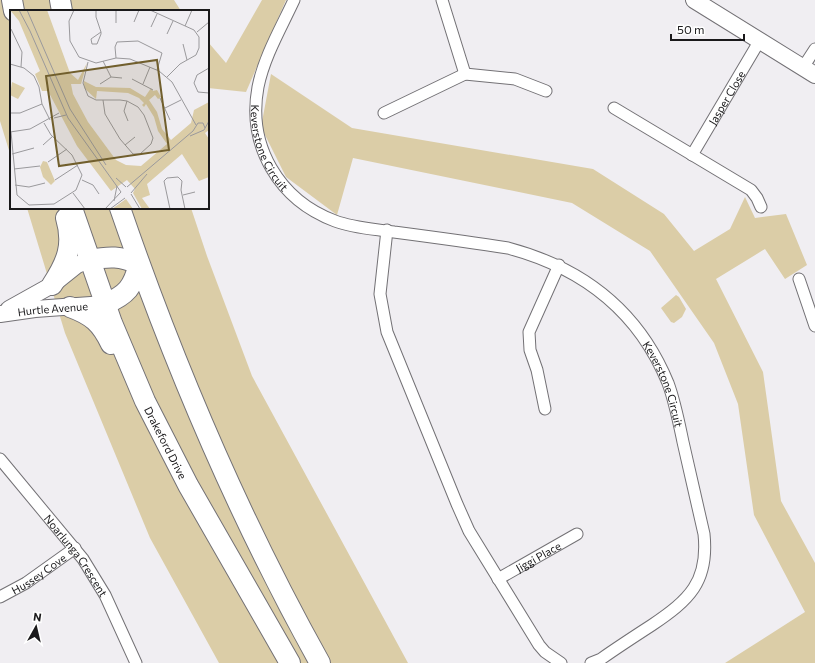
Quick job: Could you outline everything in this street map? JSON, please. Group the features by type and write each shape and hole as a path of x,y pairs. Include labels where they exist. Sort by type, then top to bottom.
{"highway":[{"path":"60,0 62,10"},
{"path":"52,285 62,269 68,254 70,232 63,209"},
{"name":"Drakeford Drive","path":"72,209 105,304 145,402 188,485 290,663"},
{"path":"120,209 139,264 181,372 226,478 292,613 320,663"},
{"path":"89,260 104,257 122,257 139,264"},
{"path":"105,304 122,296 127,291 134,281 139,264"},
{"path":"70,306 85,312 104,329 127,380 145,402"}],"street":[{"name":"Keverstone Circuit","path":"294,0 265,65 258,86 255,108 257,130 267,161 285,189 293,197 319,215 337,222 508,248 534,255 559,265 586,280 609,299 630,320 656,357 668,384 677,413 704,534 706,551 701,577 687,599 673,610 601,659 591,663"},
{"path":"442,0 465,74"},
{"path":"694,0 809,71 815,49"},
{"name":"Jasper Close","path":"692,155 760,40"},
{"path":"384,112 465,74 515,79 546,91"},
{"path":"614,108 751,190 761,207"},
{"path":"387,230 380,294 386,332 457,504 470,531 539,645 545,652 561,663"},
{"name":"Hurtle Avenue","path":"0,314 52,285 77,265 89,260"},
{"path":"545,409 537,370 530,350 529,332 533,320 559,265"},
{"path":"799,279 815,326"},
{"name":"Hurtle Avenue","path":"0,314 70,306 105,304"},
{"name":"Noarlunga Crescent","path":"0,459 74,548 104,595 136,663"},
{"name":"Jiggi Place","path":"498,579 577,534"},
{"name":"Hussey Cove","path":"0,597 26,582 74,548"}],"shaded area":[{"path":"0,0 174,0 180,10 10,10 10,154 0,121"},
{"path":"262,0 286,0 246,92 209,88 209,43 226,63"},
{"path":"271,74 352,128 593,169 664,214 694,251 730,229 745,197 755,218 786,214 807,265 785,279 765,249 716,279 763,372 781,501 815,563 815,663 725,663 805,612 754,515 738,404 714,343 650,251 572,203 353,158 337,215 286,177 261,127"},
{"path":"27,209 191,209 207,256 252,376 408,663 219,663 150,538 65,333"},
{"path":"676,295 679,297 686,309 682,317 674,323 671,322 661,308"}]}
